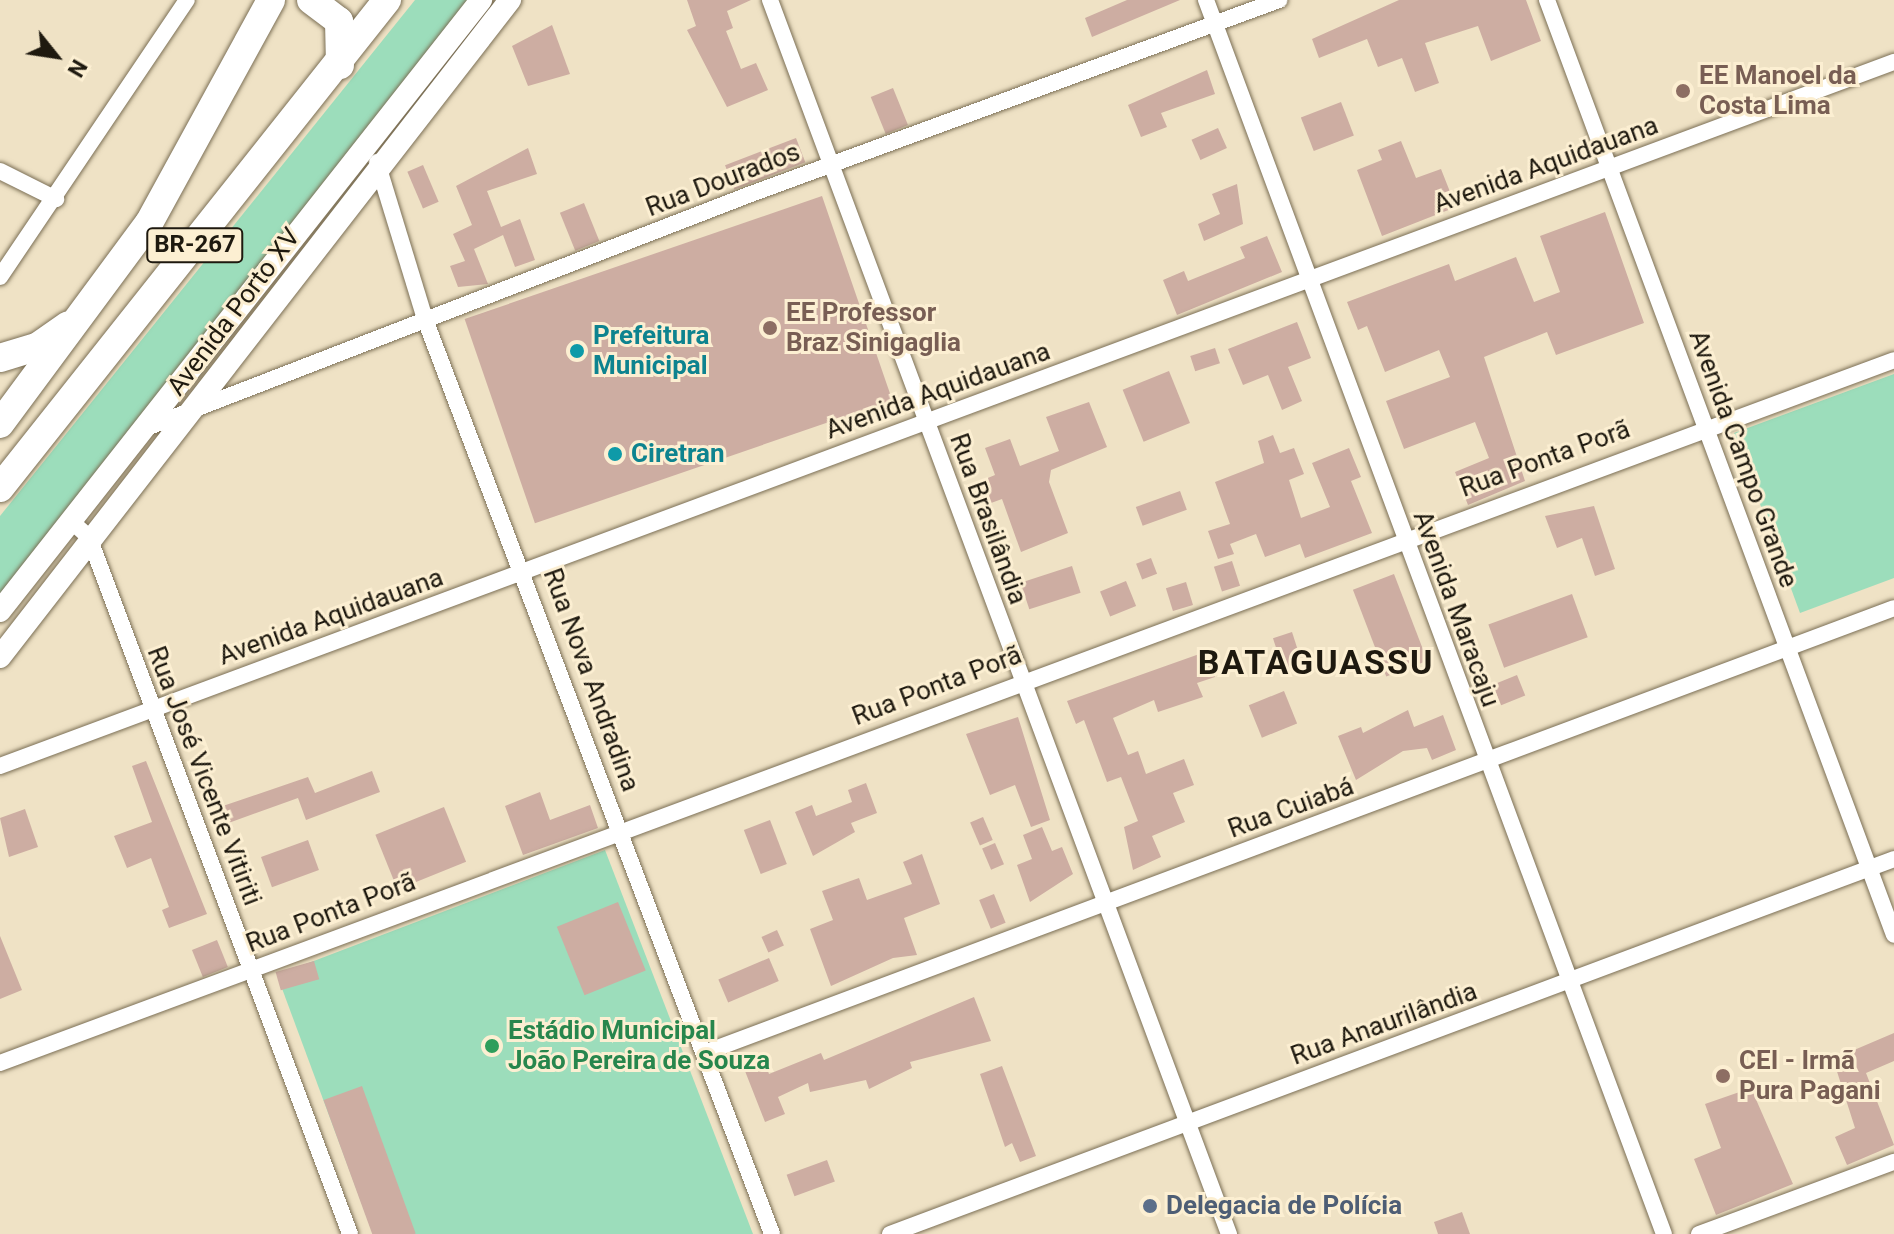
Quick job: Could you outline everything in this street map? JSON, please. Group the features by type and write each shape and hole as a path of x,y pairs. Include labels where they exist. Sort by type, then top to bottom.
{"highway":[{"path":"266,8 285,0"},
{"path":"311,0 339,21 340,66"},
{"name":"BR-267","path":"0,488 340,66 387,0"},
{"name":"BR-267","path":"0,424 88,310 149,223 266,8"},
{"path":"0,358 37,347 88,310"}],"street":[{"path":"0,277 56,199 187,0"},
{"name":"Avenida Porto XV","path":"0,611 481,0"},
{"name":"Avenida Porto XV","path":"0,657 89,537 190,417 379,166 510,0"},
{"name":"Rua Brasilândia","path":"770,0 1229,1234"},
{"name":"Avenida Maracaju","path":"1206,0 1664,1234"},
{"name":"Rua Dourados","path":"146,428 190,417 831,164 1279,0"},
{"name":"Avenida Campo Grande","path":"1547,0 1894,935"},
{"name":"Avenida Aquidauana","path":"0,766 1894,62"},
{"name":"Rua Nova Andradina","path":"370,141 426,322 524,571 772,1234"},
{"path":"0,171 56,199"},
{"name":"Rua Ponta Porã","path":"0,1063 1403,536 1894,360"},
{"name":"Rua José Vicente Vitiriti","path":"71,521 89,537 350,1234"},
{"name":"Rua Cuiabá","path":"704,1053 1894,608"},
{"name":"Rua Anaurilândia","path":"890,1234 1894,859"},
{"path":"1699,1234 1894,1162"}],"green space":[{"path":"415,0 467,0 101,477 0,596 0,516"},
{"path":"1894,374 1894,578 1800,613 1734,433"},
{"name":"Estádio Municipal João Pereira de Souza","path":"605,850 753,1234 373,1234 277,975"}],"building":[{"path":"687,0 751,0 727,11 733,28 726,31 741,69 756,63 768,90 727,107 687,30 696,26"},
{"path":"1127,0 1180,0 1092,37 1085,18"},
{"path":"1399,0 1526,0 1541,41 1491,61 1478,26 1425,43 1439,83 1415,92 1402,58 1378,67 1367,39 1319,58 1312,39"},
{"path":"552,25 570,74 528,86 512,46"},
{"path":"1207,70 1215,94 1161,113 1167,127 1141,137 1128,105"},
{"path":"893,88 908,125 886,134 871,97"},
{"path":"1341,102 1354,136 1314,151 1301,117"},
{"path":"1218,128 1227,148 1200,160 1192,140"},
{"path":"796,138 805,162 734,190 725,165"},
{"path":"1401,141 1416,178 1441,169 1456,207 1382,236 1357,170 1382,160 1378,150"},
{"path":"528,148 537,174 487,191 501,227 520,219 535,260 515,267 503,235 474,249 488,284 458,287 450,266 465,261 453,234 472,225 456,186"},
{"path":"423,165 439,202 423,208 407,172"},
{"path":"1237,184 1243,224 1204,241 1198,224 1220,214 1212,194"},
{"path":"822,196 892,400 535,523 465,319"},
{"path":"584,203 599,241 575,251 560,213"},
{"path":"1605,212 1644,323 1556,355 1547,332 1484,357 1525,481 1468,505 1455,472 1489,458 1475,422 1404,449 1386,401 1450,377 1439,350 1385,372 1367,326 1358,330 1347,302 1449,264 1455,281 1516,257 1534,302 1560,292 1540,236"},
{"path":"1267,236 1282,272 1177,315 1163,280 1184,271 1188,281 1245,258 1240,247"},
{"path":"1297,322 1311,358 1288,367 1302,401 1282,410 1268,375 1243,385 1228,349"},
{"path":"1215,348 1220,363 1195,371 1190,356"},
{"path":"1169,371 1190,423 1144,442 1123,390"},
{"path":"1089,402 1107,447 1051,470 1049,482 1068,533 1021,552 1002,499 991,503 983,480 995,475 985,448 1010,439 1020,466 1059,451 1046,417"},
{"path":"1273,435 1280,453 1294,448 1304,474 1289,480 1301,518 1330,507 1312,463 1349,448 1361,477 1351,481 1372,533 1305,558 1300,544 1265,557 1256,534 1230,544 1234,554 1218,559 1208,531 1230,524 1215,482 1264,463 1258,441"},
{"path":"1180,491 1187,510 1143,526 1136,507"},
{"path":"1594,506 1615,569 1595,576 1582,538 1557,548 1545,516"},
{"path":"1151,558 1157,574 1142,580 1136,564"},
{"path":"1232,561 1240,586 1222,592 1214,567"},
{"path":"1072,566 1081,593 1029,609 1021,583"},
{"path":"1394,574 1427,661 1386,677 1353,590"},
{"path":"1126,581 1136,606 1110,617 1100,591"},
{"path":"1186,582 1193,605 1173,611 1166,588"},
{"path":"1572,594 1588,637 1504,668 1488,624"},
{"path":"1292,632 1302,663 1283,670 1273,638"},
{"path":"1205,652 1215,677 1197,683 1203,697 1158,712 1154,700 1113,718 1128,755 1138,751 1146,774 1184,759 1194,785 1173,793 1185,822 1152,836 1161,857 1133,870 1124,827 1138,821 1121,777 1107,782 1084,720 1076,724 1067,701"},
{"path":"1517,675 1525,695 1501,705 1493,685"},
{"path":"1284,691 1297,723 1262,738 1249,705"},
{"path":"1408,710 1414,727 1443,715 1456,750 1432,760 1427,748 1403,751 1356,780 1338,736 1361,727 1363,733"},
{"path":"1018,717 1050,820 1031,827 1015,785 990,795 966,734"},
{"path":"146,761 207,914 169,928 162,910 169,907 151,858 127,868 114,836 152,822 132,766"},
{"path":"372,771 380,792 306,820 298,798 223,825 217,808 308,777 315,793"},
{"path":"866,783 877,813 851,823 855,832 813,856 795,812 812,805 816,816 852,802 848,790"},
{"path":"540,792 550,820 590,805 598,828 523,855 505,806"},
{"path":"444,807 466,862 397,889 375,835"},
{"path":"25,809 38,847 9,857 0,818"},
{"path":"983,817 993,840 980,845 970,822"},
{"path":"770,820 787,864 761,874 744,830"},
{"path":"1042,827 1052,851 1062,847 1073,874 1030,902 1017,865 1032,859 1023,835"},
{"path":"308,840 319,870 272,887 261,857"},
{"path":"995,843 1004,864 991,870 982,848"},
{"path":"922,854 940,904 904,918 917,955 893,958 831,986 810,929 833,920 822,891 859,878 867,900 912,884 903,862"},
{"path":"994,894 1006,923 991,929 979,900"},
{"path":"618,902 646,971 585,995 557,927"},
{"path":"777,930 784,946 768,952 761,937"},
{"path":"0,936 22,990 0,999"},
{"path":"217,940 228,967 203,977 192,950"},
{"path":"769,958 779,981 728,1003 718,979"},
{"path":"314,961 319,979 281,990 276,972"},
{"path":"974,997 991,1041 910,1062 912,1068 869,1089 866,1080 810,1092 808,1083 778,1097 785,1114 765,1122 745,1071 765,1063 769,1074 821,1053 824,1060"},
{"path":"1894,1033 1894,1061 1866,1073 1894,1145 1847,1165 1835,1137 1855,1128 1833,1059"},
{"path":"1002,1066 1036,1156 1020,1162 1012,1143 1005,1147 980,1074"},
{"path":"362,1086 416,1234 372,1234 323,1100"},
{"path":"1751,1088 1793,1184 1716,1215 1694,1159 1721,1148 1705,1104"},
{"path":"827,1160 835,1182 794,1196 787,1175"},
{"path":"1462,1212 1470,1234 1438,1234 1434,1222"}],"place":[{"name":"EE Manoel da Costa Lima","path":"1683,91"},
{"name":"EE Professor Braz Sinigaglia","path":"770,328"},
{"name":"Prefeitura Municipal","path":"577,351"},
{"name":"Ciretran","path":"615,454"},
{"name":"Estádio Municipal João Pereira de Souza","path":"492,1046"},
{"name":"CEI - Irmã Pura Pagani","path":"1723,1076"},
{"name":"Delegacia de Polícia","path":"1150,1206"}],"district":[{"name":"BATAGUASSU","path":"1316,663"}]}
